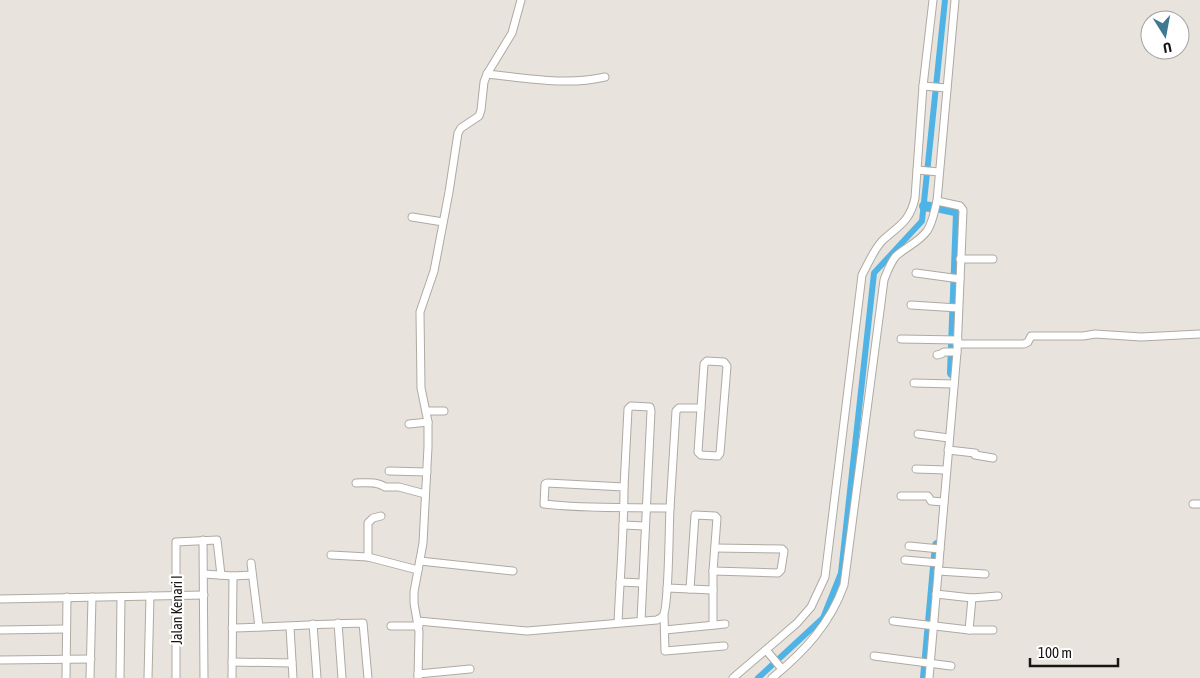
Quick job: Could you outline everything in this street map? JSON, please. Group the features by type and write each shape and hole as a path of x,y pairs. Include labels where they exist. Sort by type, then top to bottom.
{"street":[{"path":"470,669 418,676 418,624 414,592 423,543 428,422 421,388 420,312 434,271 458,133 461,128 479,116 482,88 487,74 512,33 521,0"},
{"path":"733,678 768,652 797,623 811,607 825,577 862,275 881,242 908,219 912,210 919,170 933,0"},
{"path":"774,678 781,668 799,654 824,626 837,604 844,585 884,280 888,268 896,256 916,242 926,232 932,222 937,202 936,171 955,0"},
{"path":"487,74 570,81 604,77"},
{"path":"925,86 946,88"},
{"path":"919,170 936,171"},
{"path":"929,678 927,662 936,594 938,571 936,563 944,470 948,450 947,438 955,346 955,308 960,259 962,208 937,202"},
{"path":"412,217 443,222"},
{"path":"960,259 993,259"},
{"path":"916,274 957,278"},
{"path":"911,305 955,308"},
{"path":"902,339 955,346 1024,344 1028,342 1031,336 1039,335 1075,336 1095,334 1141,337 1200,334"},
{"path":"937,355 955,346"},
{"path":"705,362 724,362 727,366 720,455 698,454 701,408 705,362"},
{"path":"914,383 952,384"},
{"path":"618,622 628,408 631,406 650,407 651,411 641,621"},
{"path":"701,408 679,408 676,410 664,615 664,649 667,652 724,646"},
{"path":"426,411 444,411"},
{"path":"409,424 428,422"},
{"path":"918,434 947,438"},
{"path":"948,450 975,453 975,455 993,458"},
{"path":"916,469 944,470"},
{"path":"389,471 427,472"},
{"path":"356,483 382,484 426,494"},
{"path":"624,487 548,483 544,487 544,502 546,505 602,508 670,508"},
{"path":"900,496 928,496 931,501 942,502"},
{"path":"690,589 695,515 716,517 713,625"},
{"path":"368,557 368,523 373,518 381,516"},
{"path":"623,525 645,526"},
{"path":"204,678 203,540 218,542 221,575"},
{"name":"Jalan Kenari I","path":"176,678 176,542 203,540"},
{"path":"909,546 938,548"},
{"path":"713,572 778,573 781,572 784,551 782,549 715,548"},
{"path":"331,555 368,557 418,570"},
{"path":"905,560 936,563"},
{"path":"420,561 513,571"},
{"path":"251,564 259,627"},
{"path":"938,571 985,574"},
{"path":"204,574 252,575"},
{"path":"232,678 233,576"},
{"path":"620,582 642,583"},
{"path":"667,588 713,590"},
{"path":"936,594 972,598 998,596"},
{"path":"0,599 204,595"},
{"path":"120,678 121,596"},
{"path":"148,678 150,596"},
{"path":"66,678 67,597"},
{"path":"90,678 92,597"},
{"path":"969,630 972,598"},
{"path":"391,626 418,624 527,631 656,620 664,615"},
{"path":"893,621 969,630 993,630"},
{"path":"338,623 342,678"},
{"path":"232,628 364,623 368,678"},
{"path":"313,624 317,678"},
{"path":"665,630 725,624"},
{"path":"290,627 293,678"},
{"path":"0,630 66,629"},
{"path":"768,652 781,668"},
{"path":"874,656 951,666"},
{"path":"0,660 91,659"},
{"path":"232,662 292,663"}],"waterway":[{"path":"758,678 823,618 841,573 874,273 922,221 945,0"},
{"path":"924,206 930,207"},
{"path":"941,208 955,211 958,214 952,373"},
{"path":"925,678 937,545"}]}
